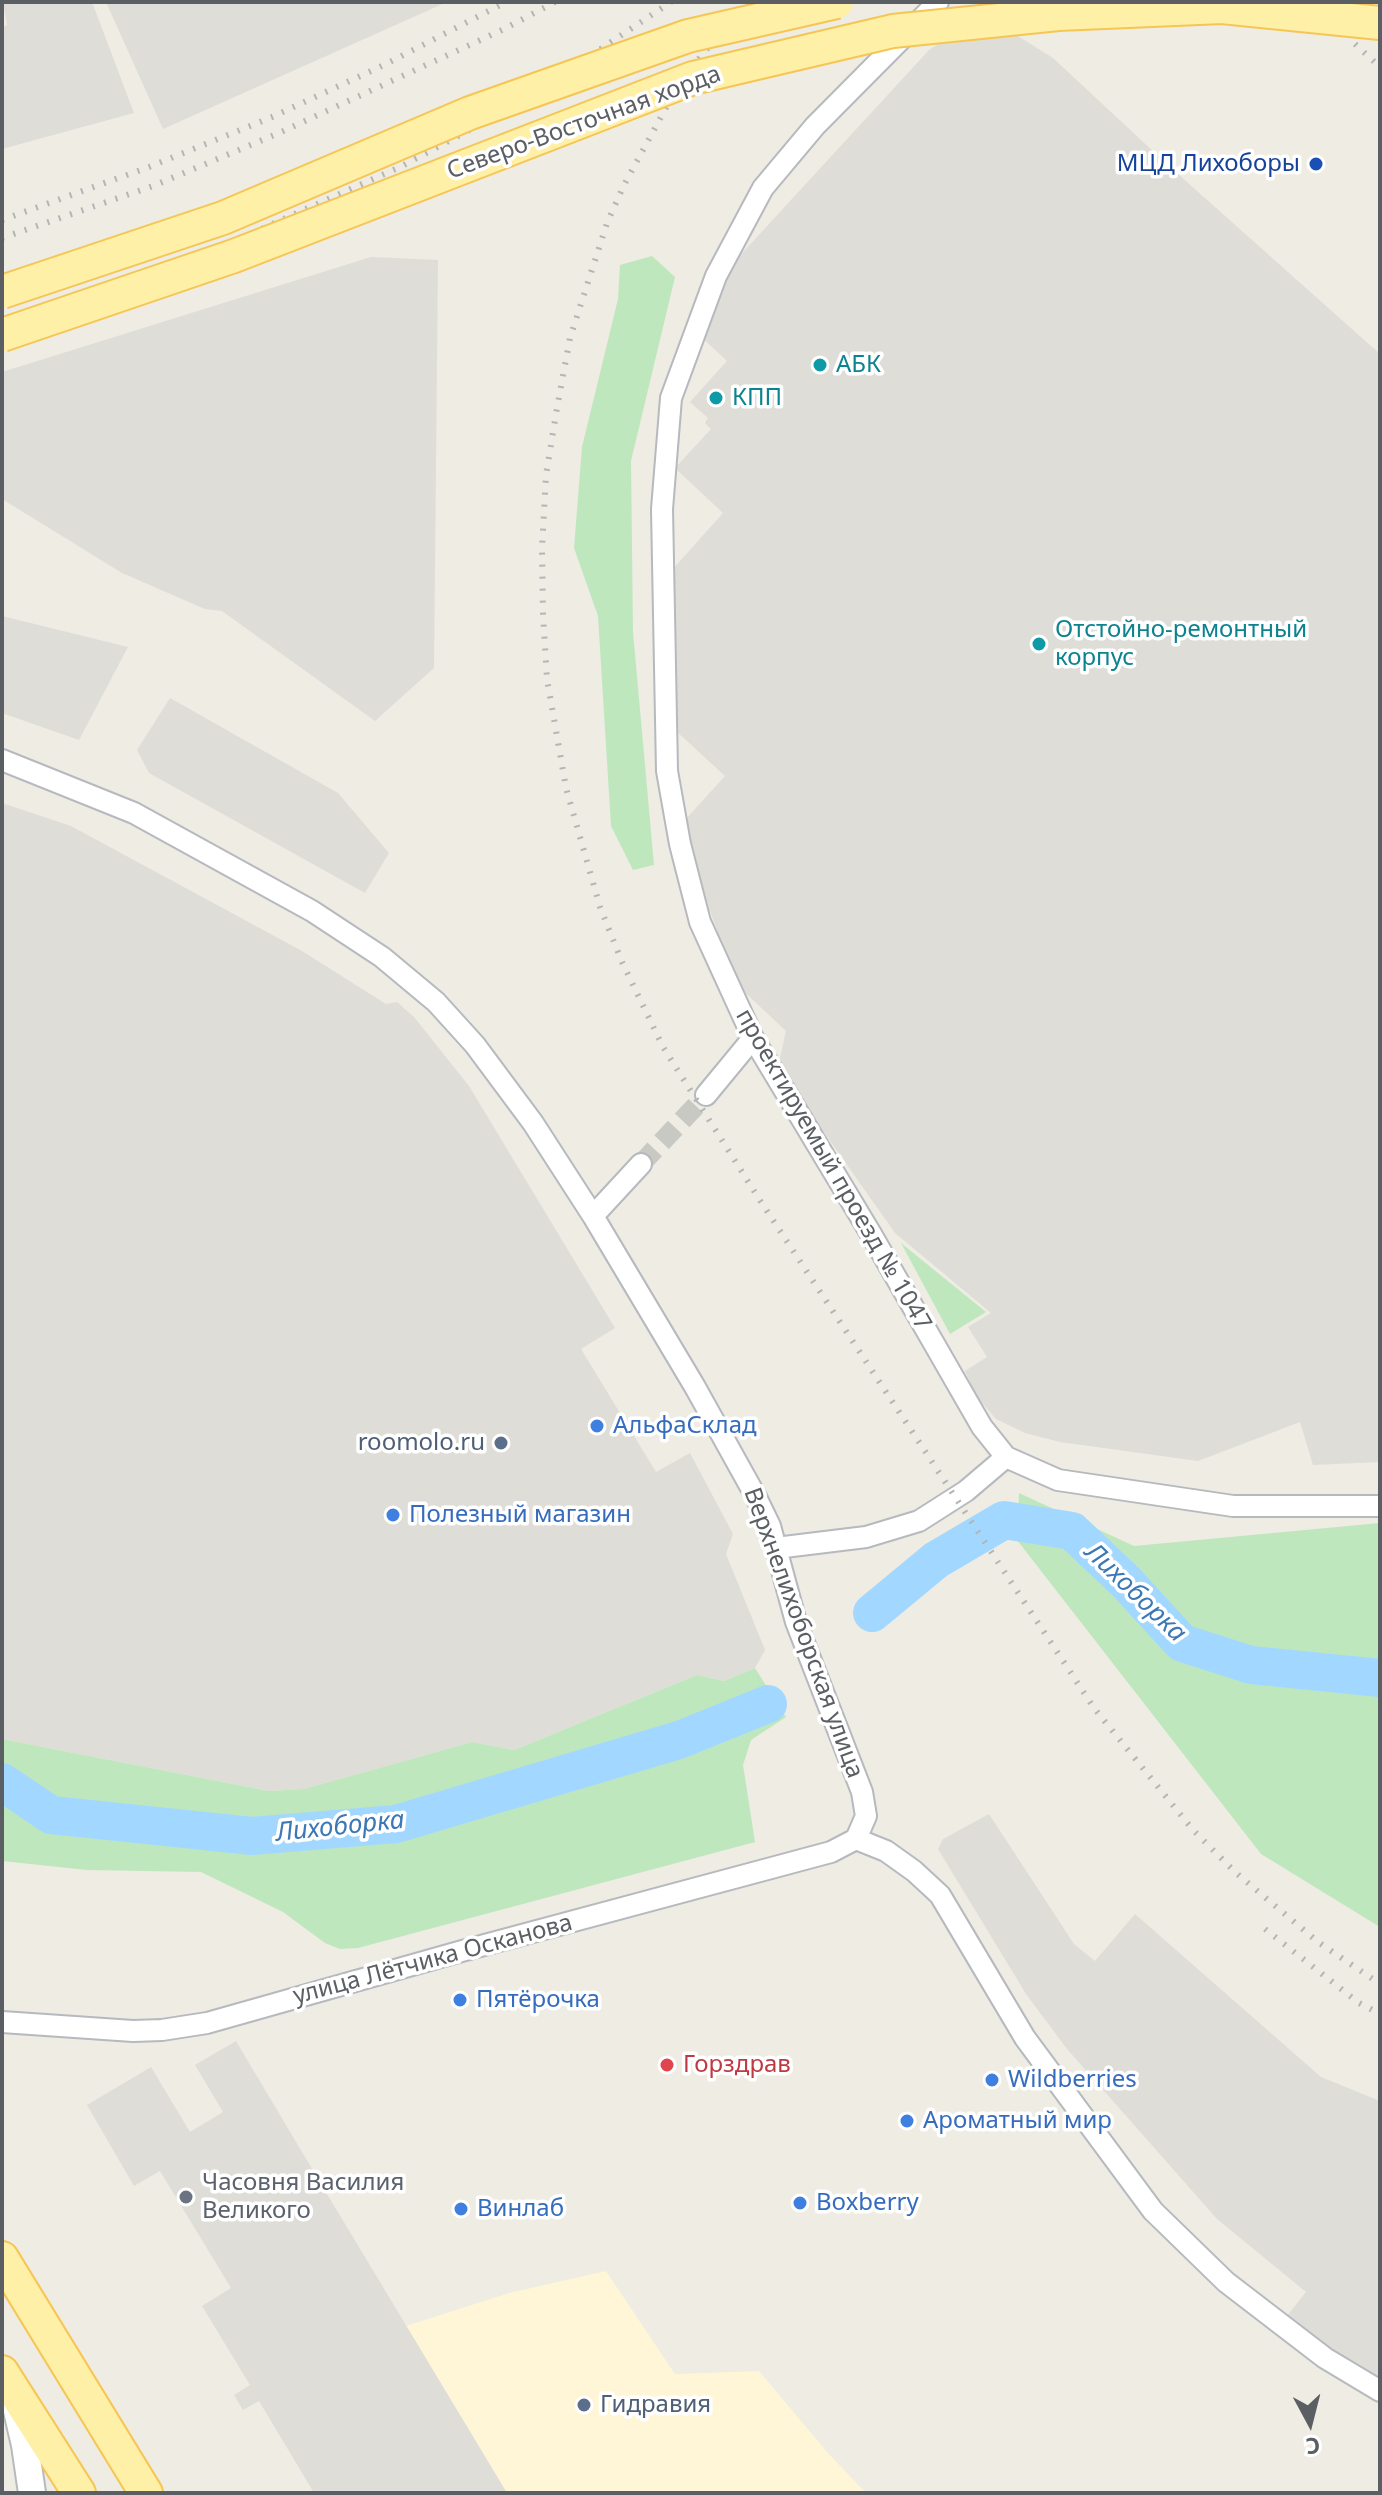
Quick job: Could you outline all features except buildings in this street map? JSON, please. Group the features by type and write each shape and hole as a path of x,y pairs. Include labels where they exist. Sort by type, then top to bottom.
{"main road":[{"name":"Северо-Восточная хорда","path":"2,292 223,218 470,113 673,41 837,2"},
{"name":"Северо-Восточная хорда","path":"2,335 234,256 693,78 893,31 1058,14 1222,7 1380,23"},
{"path":"2,2258 146,2493"},
{"path":"7,2380 79,2493"}],"street":[{"name":"проектируемый проезд № 1047","path":"938,2 815,126 763,188 716,276 671,398 662,509 667,771 680,844 700,922 753,1038 982,1427 1006,1457"},
{"name":"Верхнелихоборская улица","path":"2,760 134,813 312,911 382,957 436,1002 475,1045 533,1123 593,1216 750,1483 770,1526 796,1622 862,1792 866,1816 856,1839"},
{"path":"706,1095 753,1038"},
{"path":"593,1216 641,1164"},
{"path":"776,1548 866,1537 919,1521 966,1491 1006,1457 1058,1480 1233,1506 1380,1506"},
{"path":"856,1839 886,1851 940,1895 1025,2038 1153,2211 1226,2282 1325,2358 1380,2391"},
{"name":"улица Лётчика Осканова","path":"2,2022 133,2031 207,2023 831,1852 856,1839"},
{"path":"7,2380 25,2445 32,2493"}],"shaded area":[{"path":"3,2 92,2 134,113 2,149 2,27 7,25"},
{"path":"106,2 447,2 163,129"},
{"path":"1005,28 1053,58 1380,354 1380,1462 1313,1465 1300,1422 1198,1461 1060,1442 1025,1433 996,1419 977,1397 965,1371 987,1357 968,1327 991,1313 895,1233 778,1067 786,1031 737,985 709,908 685,820 725,776 675,730 672,570 723,513 675,468 711,429 705,423 708,418 690,402 727,361 699,335 733,263 929,50 951,36"},
{"path":"371,257 438,260 434,668 375,721 222,611 205,609 122,573 2,499 2,372"},
{"path":"2,616 128,647 79,740 2,713"},
{"path":"170,698 338,793 389,853 365,893 149,773 137,750"},
{"path":"2,803 71,826 302,951 386,1004 397,1002 414,1017 469,1086 615,1328 581,1349 656,1472 690,1453 733,1534 726,1554 765,1650 755,1668 724,1681 697,1675 514,1750 472,1742 304,1789 269,1791 2,1739"},
{"path":"989,1814 1074,1944 1095,1961 1135,1914 1321,2077 1380,2101 1380,2380 1368,2377 1286,2317 1306,2292 1217,2219 1067,2049 1026,1994 938,1849 943,1839"},
{"path":"236,2041 507,2493 314,2493 259,2401 243,2410 234,2395 250,2385 202,2306 231,2288 160,2171 134,2186 87,2105 151,2067 190,2132 223,2112 195,2065"},
{"path":"606,2271 675,2374 759,2371 866,2493 507,2493 406,2326 509,2293"}],"green space":[{"path":"652,256 675,277 631,461 633,632 654,865 633,870 611,826 598,616 574,548 582,447 618,299 620,265"},
{"path":"901,1243 986,1312 950,1334"},
{"path":"1019,1493 1134,1546 1380,1523 1380,1927 1261,1854 1017,1540"},
{"path":"755,1668 786,1717 751,1740 743,1765 755,1842 358,1948 340,1949 325,1943 283,1912 201,1872 87,1870 2,1861 2,1739 269,1791 304,1789 472,1742 514,1750 697,1675 724,1681"}],"waterway":[{"name":"Лихоборка","path":"872,1613 936,1560 1004,1520 1072,1531 1125,1581 1182,1643 1251,1665 1380,1678"},
{"name":"Лихоборка","path":"2,1782 51,1815 252,1836 396,1824 679,1740 768,1704"}],"tunnel":[{"path":"641,1164 706,1095"}],"railway":[{"path":"2,220 149,167 272,117 384,65 506,2"},
{"path":"2,238 153,186 279,133 502,30 555,2"},
{"path":"2,321 85,297 250,234 400,167 518,104 671,2"},
{"path":"746,2 697,61 668,104 607,223 570,338 546,475 542,548 547,679 566,788 600,907 622,962 663,1047 761,1202 1094,1708 1193,1830 1235,1872 1318,1942 1380,1984"},
{"path":"1370,29 1380,38"},
{"path":"1355,44 1380,67"},
{"path":"1265,1929 1359,2003 1380,2014"}],"place":[{"name":"МЦД Лихоборы","path":"1316,164"},
{"name":"АБК","path":"820,365"},
{"name":"КПП","path":"716,398"},
{"name":"Отстойно-ремонтный корпус","path":"1039,644"},
{"name":"АльфаСклад","path":"597,1426"},
{"name":"roomolo.ru","path":"501,1443"},
{"name":"Полезный магазин","path":"393,1515"},
{"name":"Пятёрочка","path":"460,2000"},
{"name":"Горздрав","path":"667,2065"},
{"name":"Wildberries","path":"992,2080"},
{"name":"Ароматный мир","path":"907,2121"},
{"name":"Часовня Василия Великого","path":"186,2197"},
{"name":"Boxberry","path":"800,2203"},
{"name":"Винлаб","path":"461,2209"},
{"name":"Гидравия","path":"584,2405"}]}
